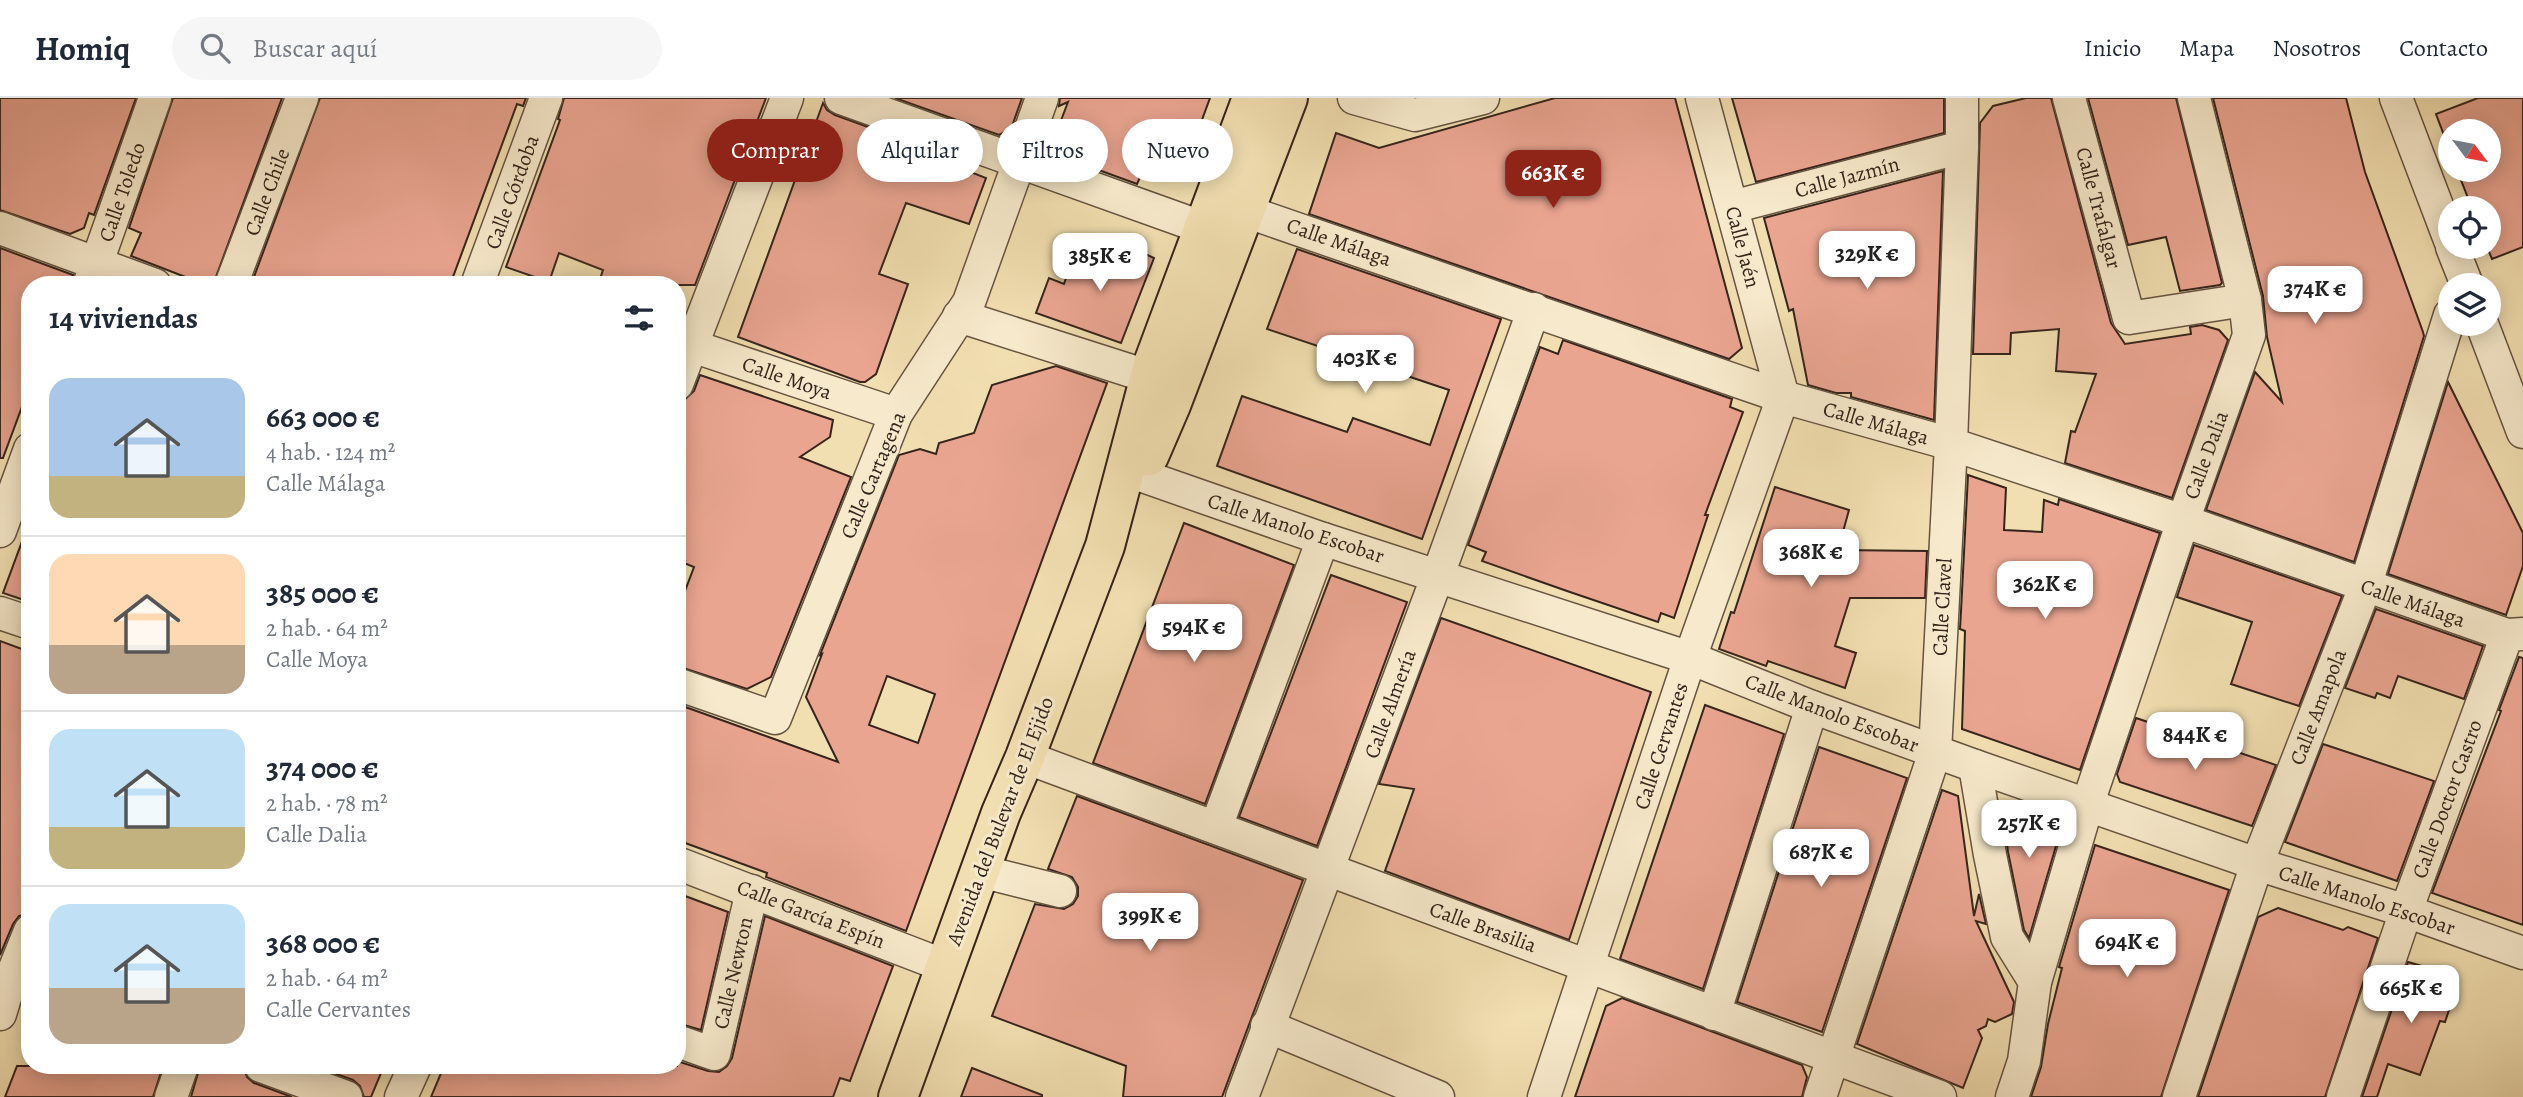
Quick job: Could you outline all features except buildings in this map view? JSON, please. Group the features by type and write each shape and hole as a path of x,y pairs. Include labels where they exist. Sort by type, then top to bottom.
{"main road":[{"name":"Avenida del Bulevar de El Ejido","path":"898,1097 1001,813 1026,757 1105,546 1150,377 1252,98"},
{"name":"Avenida del Bulevar de El Ejido","path":"1105,546 1171,405 1288,98"}],"street":[{"name":"Calle Toledo","path":"93,275 155,98"},
{"name":"Calle Chile","path":"234,276 302,98"},
{"name":"Calle Córdoba","path":"488,276 546,98"},
{"path":"686,341 787,98"},
{"path":"841,98 997,155"},
{"name":"Calle Cartagena","path":"1034,119 1042,98"},
{"path":"1354,98 1415,115 1483,98"},
{"name":"Calle Jaén","path":"1702,98 1783,397"},
{"name":"Calle Clavel","path":"1820,1097 1935,752 1951,444 1962,98"},
{"name":"Calle Trafalgar","path":"2069,98 2129,318 2245,300"},
{"name":"Calle Dalia","path":"2012,1097 2024,1061 2035,982 2087,806 2183,520 2249,335 2245,300 2194,98"},
{"path":"2396,98 2438,208"},
{"name":"Calle Jazmín","path":"1732,206 1962,147"},
{"name":"Calle Cartagena","path":"686,687 775,718 896,414 968,302 1010,182"},
{"path":"1073,182 1203,228"},
{"name":"Calle Málaga","path":"1245,211 1783,397 1951,444 2183,520 2365,587 2515,635"},
{"path":"0,228 93,275"},
{"name":"Calle Almería","path":"1242,1097 1329,871 1534,309"},
{"path":"959,316 1150,377"},
{"name":"Avenida del Bulevar de El Ejido","path":"1140,475 1159,399 1170,318"},
{"name":"Calle Amapola","path":"2179,1097 2257,864 2365,587 2443,336"},
{"path":"2487,336 2523,432"},
{"name":"Calle Moya","path":"686,343 896,414"},
{"name":"Calle Cervantes","path":"1544,1097 1690,658 1783,397"},
{"path":"0,531 21,474"},
{"name":"Calle Manolo Escobar","path":"1140,475 1323,539 1690,658 1812,707 2087,806 2406,911 2523,953"},
{"path":"1216,827 1323,539"},
{"path":"0,613 21,620"},
{"name":"Calle Doctor Castro","path":"2343,1097 2406,911 2515,635"},
{"path":"1714,1014 1812,707"},
{"name":"Calle Brasilia","path":"1026,757 1940,1097"},
{"path":"1975,766 2007,937 2035,982"},
{"name":"Calle García Espín","path":"686,866 945,966"},
{"path":"980,871 1060,891"},
{"name":"Calle Newton","path":"686,1044 714,1055 751,891"},
{"path":"0,1014 21,958"},
{"path":"1268,1026 1438,1097"},
{"path":"171,1097 180,1074"},
{"path":"283,1074 346,1097"},
{"path":"401,1097 411,1074"}]}
